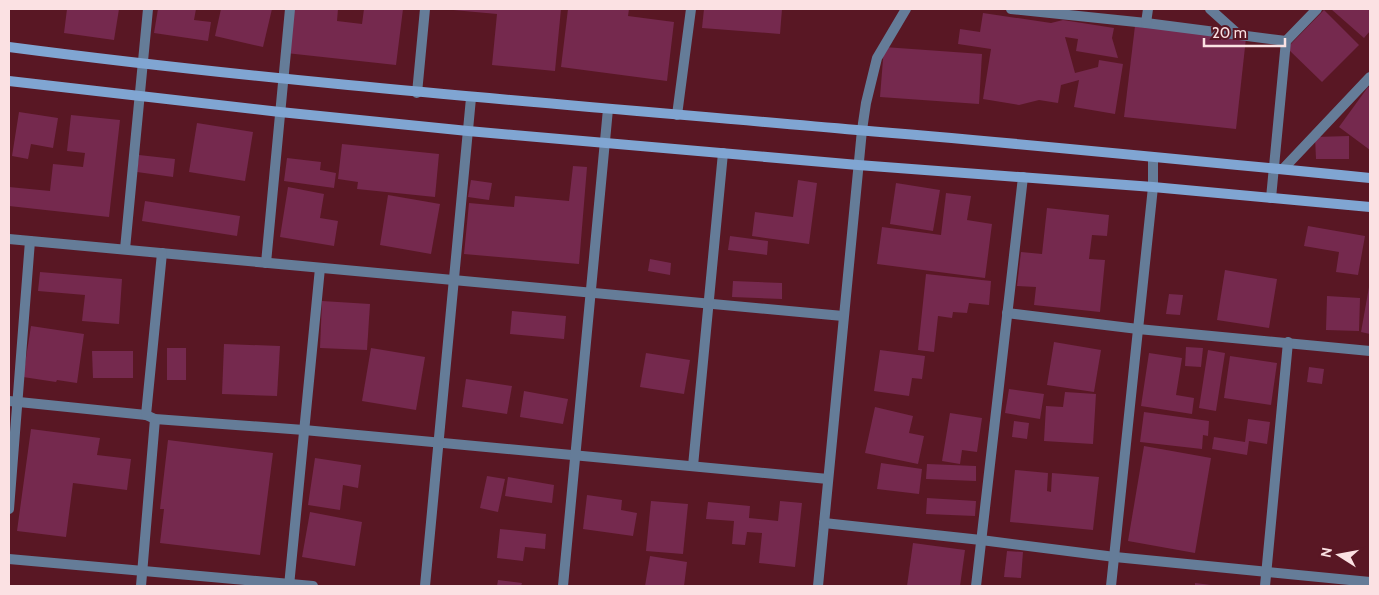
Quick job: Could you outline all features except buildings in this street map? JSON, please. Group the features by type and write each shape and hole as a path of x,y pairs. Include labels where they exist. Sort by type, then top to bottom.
{"street":[{"path":"126,249 148,9"},
{"path":"266,263 290,9"},
{"path":"416,93 425,9"},
{"path":"677,115 691,9"},
{"path":"818,586 858,165 866,103 878,58 906,9"},
{"path":"1011,9 1146,23 1286,41"},
{"path":"1146,23 1148,9"},
{"path":"1210,9 1240,35"},
{"path":"1271,198 1278,169 1286,41 1317,9"},
{"path":"9,47 143,65 416,93 862,130 1370,178"},
{"path":"1278,169 1370,77"},
{"path":"9,81 468,131 858,165 1153,187 1370,207"},
{"path":"426,586 471,98"},
{"path":"563,586 608,109"},
{"path":"693,466 722,153"},
{"path":"1111,586 1153,187 1153,158"},
{"path":"976,586 1023,177"},
{"path":"9,239 843,316"},
{"path":"9,509 13,402 30,240"},
{"path":"141,586 150,417 162,253"},
{"path":"289,585 320,268"},
{"path":"1007,314 1138,329 1370,351"},
{"path":"1265,586 1288,342"},
{"path":"13,402 150,417 828,479"},
{"path":"824,523 1114,557 1266,571 1364,583"},
{"path":"9,559 313,586"}]}
